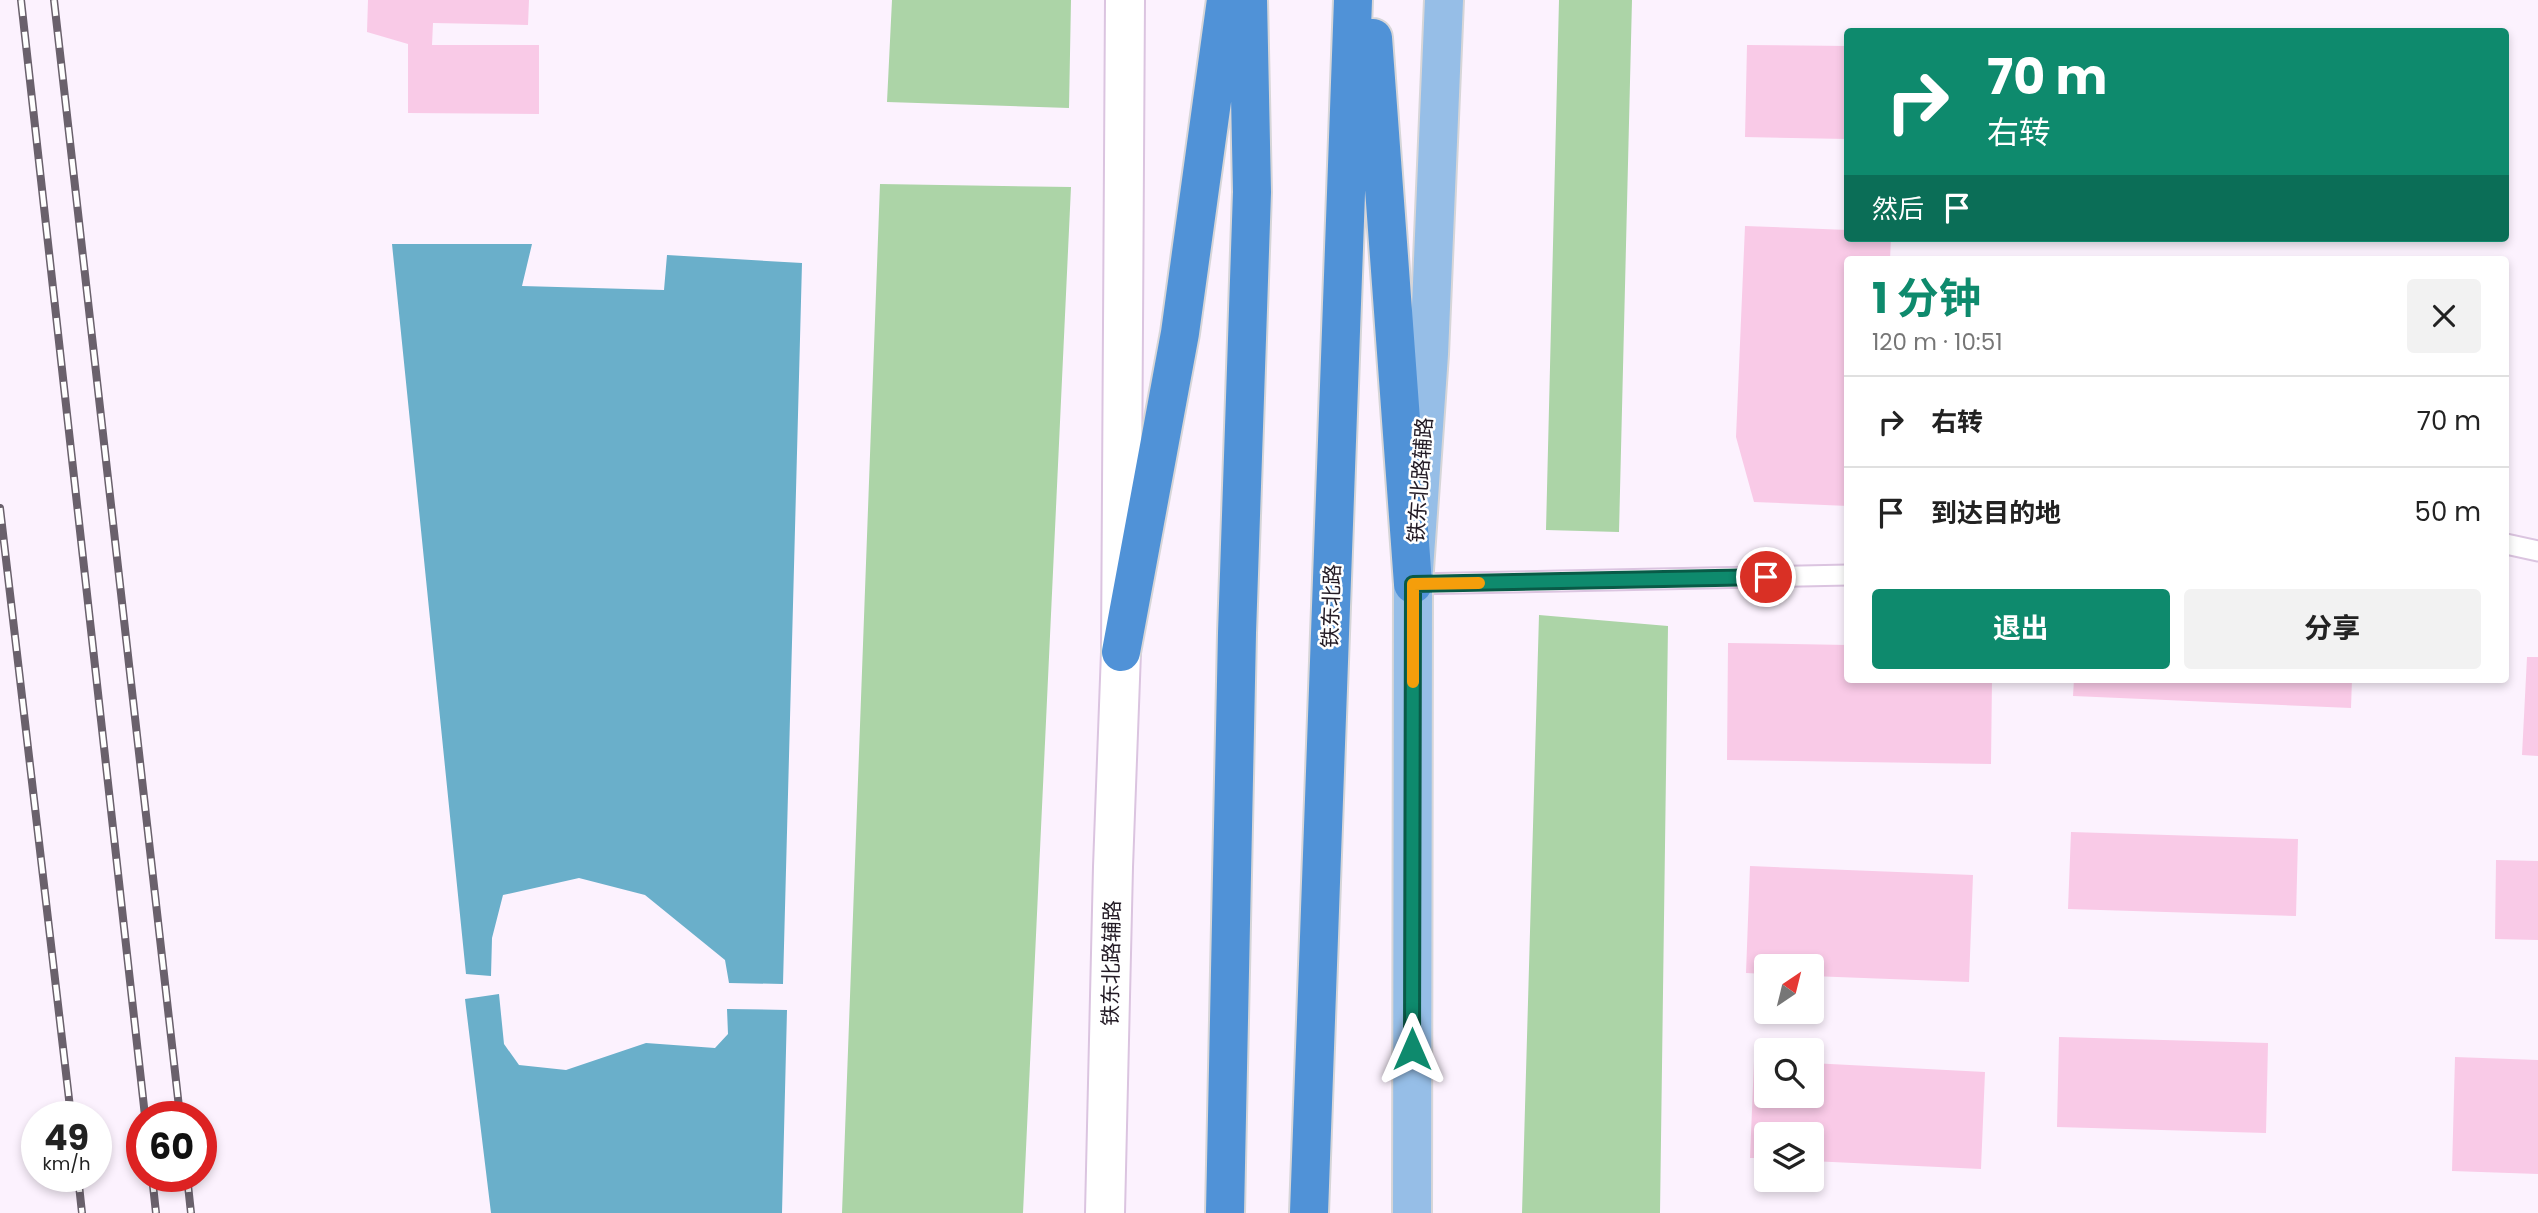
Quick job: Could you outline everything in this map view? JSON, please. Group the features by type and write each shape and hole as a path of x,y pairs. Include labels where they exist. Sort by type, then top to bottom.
{"highway":[{"path":"1121,652 1180,333 1226,0"},
{"path":"1225,1213 1237,633 1252,192 1248,0"},
{"name":"铁东北路","path":"1309,1213 1353,0"},
{"path":"1370,0 1413,584"}],"main road":[{"name":"铁东北路辅路","path":"1412,1213 1413,584 1429,354 1444,0"}],"street":[{"name":"铁东北路辅路","path":"1105,1213 1121,652 1125,0"}],"lane":[{"path":"2509,545 2535,550"},
{"path":"1413,584 1844,575"}],"green space":[{"path":"892,0 1071,0 1069,108 887,102"},
{"path":"1559,0 1632,0 1619,532 1546,530"},
{"path":"880,184 1071,187 1023,1213 842,1213"},
{"path":"1539,615 1668,626 1660,1213 1522,1213"}],"water":[{"path":"392,244 532,244 522,286 664,290 667,255 802,263 783,984 729,983 725,960 645,895 579,878 503,895 492,938 491,976 466,974"},
{"path":"499,994 504,1044 519,1065 566,1070 646,1043 715,1048 728,1034 727,1009 787,1010 782,1213 491,1213 465,999"}],"building":[{"path":"368,0 529,0 528,25 433,23 432,45 539,45 539,114 408,113 408,44 367,32"},
{"path":"1747,45 1844,46 1844,139 1745,137"},
{"path":"1745,226 1844,230 1844,242 1891,242 1890,256 1844,256 1844,506 1754,502 1736,437"},
{"path":"1728,643 1844,645 1844,683 1992,683 1991,764 1727,760"},
{"path":"2527,657 2538,657 2538,756 2522,755"},
{"path":"2074,683 2352,683 2351,708 2073,696"},
{"path":"2071,832 2298,839 2296,916 2068,909"},
{"path":"2496,860 2538,861 2538,940 2495,939"},
{"path":"1750,866 1973,875 1969,982 1824,976 1824,954 1754,954 1754,973 1746,973"},
{"path":"2059,1037 2268,1043 2266,1133 2057,1127"},
{"path":"2455,1057 2538,1060 2538,1174 2452,1171"},
{"path":"1754,1061 1754,1108 1824,1108 1824,1064 1985,1072 1981,1169 1824,1162 1824,1122 1754,1122 1754,1158 1750,1158"}],"railway":[{"path":"21,0 143,1101"},
{"path":"54,0 178,1101"},
{"path":"0,508 69,1101"},
{"path":"80,1192 82,1213"},
{"path":"154,1192 156,1213"},
{"path":"189,1192 191,1213"}],"slow traffic":[{"path":"1413,682 1413,584 1479,583"}],"route":[{"path":"1412,1049 1413,584 1766,577"}]}
